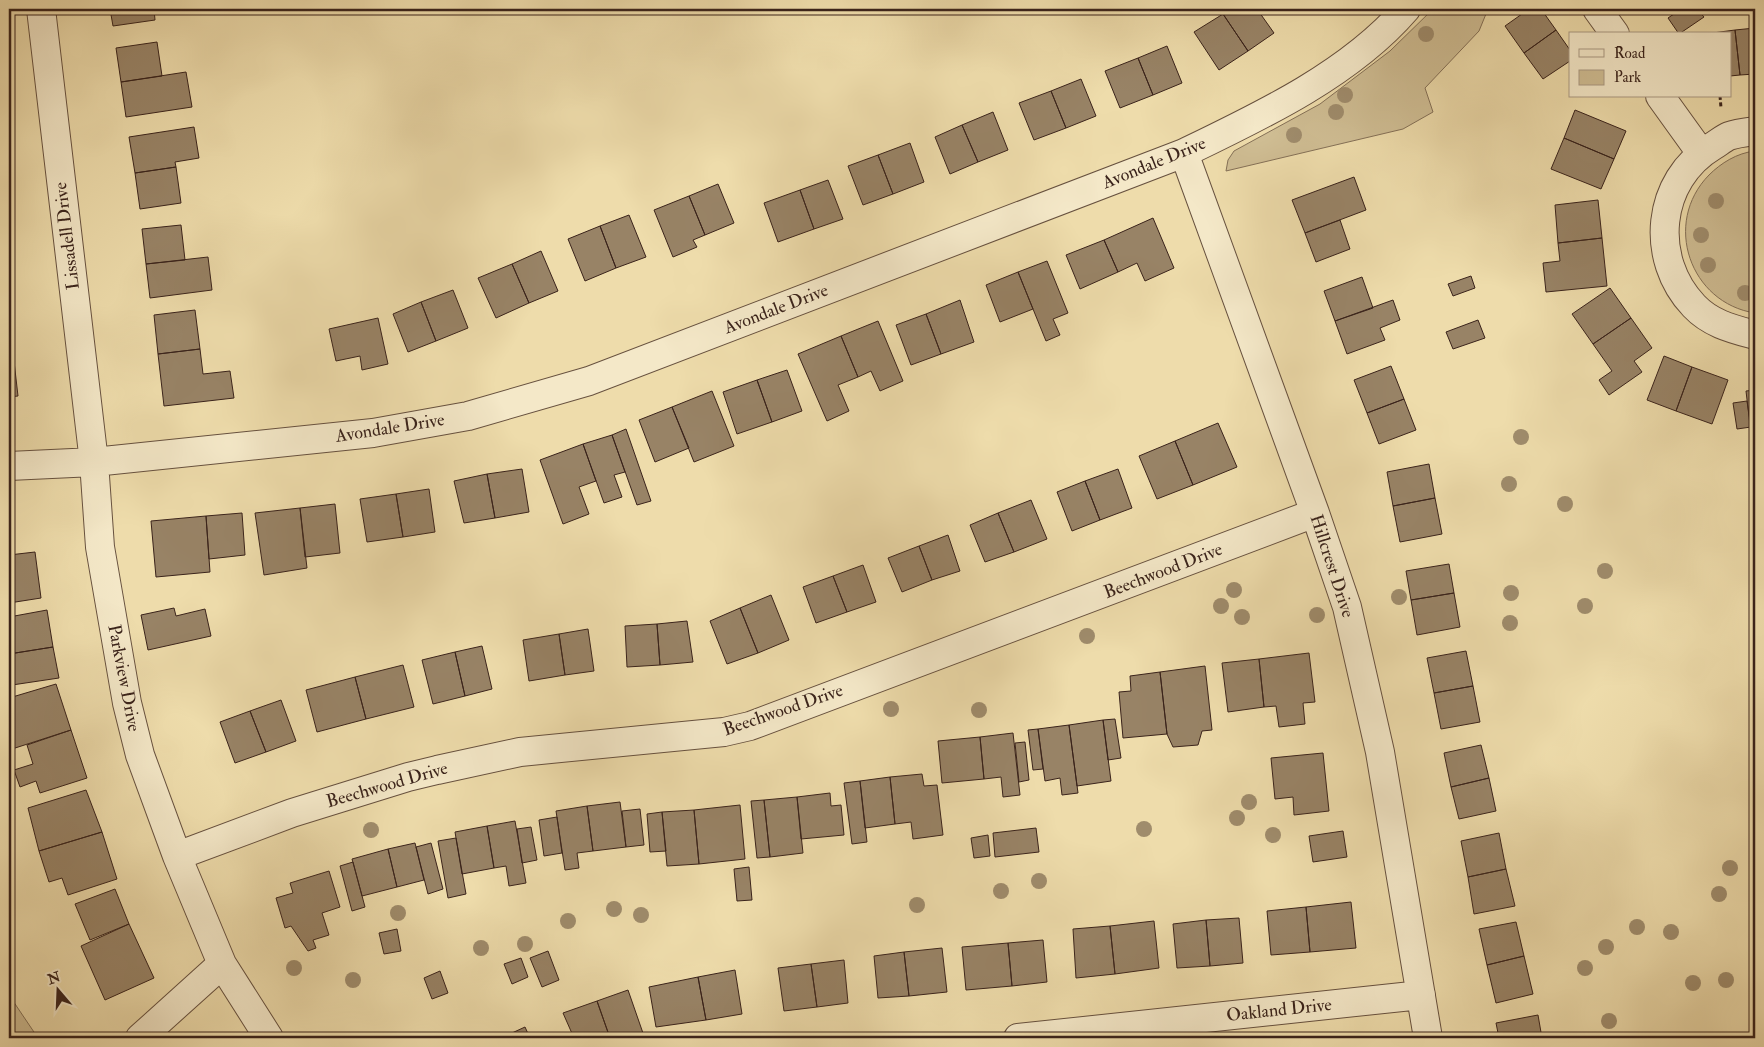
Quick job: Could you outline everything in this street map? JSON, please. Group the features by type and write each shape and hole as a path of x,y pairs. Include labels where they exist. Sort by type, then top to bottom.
{"street":[{"name":"Lissadell Drive","path":"41,9 94,462"},
{"name":"Avondale Drive","path":"94,462 373,433 468,416 589,381 1184,153 1263,115 1328,75 1366,47 1406,9"},
{"path":"1598,9 1615,32"},
{"path":"1661,98 1701,153"},
{"path":"1755,131 1729,136 1701,153 1678,179 1666,212 1664,246 1674,279 1695,307 1723,326 1755,335"},
{"name":"Hillcrest Drive","path":"1184,153 1315,513 1347,607 1380,752 1428,1038"},
{"path":"9,466 94,462"},
{"name":"Parkview Drive","path":"94,462 100,547 127,703 140,755 177,856 222,964 269,1038"},
{"name":"Beechwood Drive","path":"177,856 292,813 430,772 520,752 724,732 750,726 1315,513"},
{"path":"140,1038 222,964"},
{"name":"Oakland Drive","path":"1018,1038 1421,995"}],"green space":[{"path":"1433,9 1488,9 1479,31 1425,88 1433,112 1403,129 1226,171 1228,160 1234,151 1320,104 1390,51"},
{"path":"1755,151 1755,313 1732,306 1714,294 1699,278 1690,258 1686,237 1687,215 1695,194 1709,175 1730,159"},
{"path":"9,995 38,1038 9,1038"}],"building":[{"path":"110,9 154,9 155,20 113,26"},
{"path":"1230,9 1257,9 1274,33 1248,51 1223,14"},
{"path":"1529,9 1541,9 1556,30 1524,53 1505,26"},
{"path":"1667,9 1681,9 1672,15"},
{"path":"1681,9 1697,9 1704,17 1682,32 1678,32 1668,18"},
{"path":"1223,14 1248,51 1219,70 1194,32"},
{"path":"1755,28 1755,74 1740,75 1735,30"},
{"path":"1556,30 1569,49 1569,62 1543,79 1524,53"},
{"path":"1735,30 1740,75 1732,76 1732,32 1720,32"},
{"path":"157,42 162,76 121,82 116,48"},
{"path":"1167,46 1182,83 1153,95 1138,58"},
{"path":"1138,58 1153,95 1120,108 1105,71"},
{"path":"186,72 192,107 126,117 121,82"},
{"path":"1081,79 1096,116 1066,128 1051,91"},
{"path":"1051,91 1066,128 1034,140 1019,103"},
{"path":"1575,110 1626,131 1614,159 1564,138"},
{"path":"993,112 1008,150 978,162 962,125"},
{"path":"962,125 978,162 950,174 935,137"},
{"path":"194,127 199,158 175,162 176,167 135,173 129,137"},
{"path":"1564,138 1614,159 1601,189 1551,169"},
{"path":"910,143 924,182 893,194 878,155"},
{"path":"878,155 893,194 863,205 848,166"},
{"path":"176,167 181,203 140,209 135,173"},
{"path":"1354,177 1366,210 1305,233 1292,200"},
{"path":"828,180 843,219 814,229 800,190"},
{"path":"718,184 734,223 705,235 689,196"},
{"path":"800,190 814,229 778,242 764,203"},
{"path":"689,196 705,235 693,240 697,247 673,257 654,210"},
{"path":"1598,200 1602,238 1558,243 1555,205"},
{"path":"629,215 646,257 616,268 600,226"},
{"path":"1153,218 1174,268 1145,281 1137,263 1118,272 1104,240"},
{"path":"1340,220 1350,249 1316,262 1305,233"},
{"path":"181,225 185,260 146,264 142,229"},
{"path":"600,226 616,268 585,281 568,239"},
{"path":"1602,238 1607,286 1546,292 1543,263 1560,261 1558,243"},
{"path":"1104,240 1118,272 1080,289 1066,255"},
{"path":"541,251 558,291 529,303 512,264"},
{"path":"208,257 212,290 150,298 146,264"},
{"path":"1047,261 1068,313 1053,319 1060,335 1046,341 1018,272"},
{"path":"512,264 529,303 496,318 478,278"},
{"path":"1018,272 1033,309 1000,322 986,285"},
{"path":"1471,276 1475,288 1453,296 1448,284"},
{"path":"1362,277 1373,308 1335,321 1324,291"},
{"path":"1610,288 1631,318 1593,344 1572,314"},
{"path":"453,290 468,328 436,341 421,302"},
{"path":"960,300 974,342 941,354 926,314"},
{"path":"1393,300 1400,320 1380,328 1385,340 1347,354 1335,321"},
{"path":"421,302 436,341 408,352 393,314"},
{"path":"195,310 200,349 158,354 154,315"},
{"path":"926,314 941,354 911,365 896,325"},
{"path":"9,317 12,344 9,344"},
{"path":"378,318 388,364 362,370 360,356 336,361 329,329"},
{"path":"1631,318 1652,348 1634,361 1642,372 1609,395 1599,380 1612,371 1593,344"},
{"path":"1478,320 1485,338 1453,349 1446,332"},
{"path":"878,321 903,381 880,391 871,371 858,377 841,336"},
{"path":"841,336 858,377 838,385 849,411 827,421 798,354"},
{"path":"9,344 12,344 18,396 9,397"},
{"path":"200,349 203,374 230,371 234,398 164,406 158,354"},
{"path":"1664,356 1692,367 1676,411 1647,400"},
{"path":"1391,366 1404,399 1367,413 1354,380"},
{"path":"1692,367 1728,380 1712,424 1676,411"},
{"path":"787,370 802,411 772,422 757,380"},
{"path":"757,380 772,422 737,434 723,392"},
{"path":"1755,390 1755,433 1751,434 1746,391"},
{"path":"712,391 734,446 694,462 672,407"},
{"path":"1404,399 1416,430 1379,444 1367,413"},
{"path":"1747,401 1751,427 1737,429 1733,403"},
{"path":"672,407 689,448 655,462 639,420"},
{"path":"1218,423 1237,467 1193,485 1175,441"},
{"path":"626,429 651,501 637,505 612,435"},
{"path":"612,435 625,472 614,475 622,497 604,503 583,444"},
{"path":"1175,441 1193,485 1157,499 1139,456"},
{"path":"583,444 596,481 579,487 589,514 563,524 540,460"},
{"path":"1429,464 1435,498 1393,506 1387,472"},
{"path":"522,469 529,512 495,518 487,474"},
{"path":"1118,469 1132,508 1100,520 1085,481"},
{"path":"487,474 495,518 464,523 454,481"},
{"path":"1085,481 1100,520 1072,531 1057,492"},
{"path":"429,489 435,532 403,537 396,494"},
{"path":"396,494 403,537 367,542 360,499"},
{"path":"1435,498 1442,534 1400,542 1393,506"},
{"path":"1031,500 1047,539 1014,552 998,513"},
{"path":"335,504 340,553 305,557 300,508"},
{"path":"300,508 307,568 264,575 255,513"},
{"path":"242,513 245,555 209,559 206,516"},
{"path":"998,513 1014,552 985,562 970,525"},
{"path":"206,516 210,572 156,577 151,521"},
{"path":"948,535 960,571 932,580 919,546"},
{"path":"919,546 932,580 902,592 888,558"},
{"path":"35,552 41,598 9,603 9,555"},
{"path":"1449,564 1454,593 1411,600 1406,571"},
{"path":"863,565 876,602 847,612 833,576"},
{"path":"833,576 847,612 816,623 803,587"},
{"path":"1454,593 1460,627 1417,635 1411,600"},
{"path":"771,595 789,640 758,653 740,608"},
{"path":"174,608 176,616 205,609 211,636 148,650 141,615"},
{"path":"740,608 758,653 727,664 710,621"},
{"path":"47,610 53,647 9,654 9,617"},
{"path":"687,621 693,662 660,665 657,624"},
{"path":"657,624 660,665 627,667 625,626"},
{"path":"588,629 594,671 565,675 559,634"},
{"path":"559,634 565,675 529,681 523,640"},
{"path":"482,646 492,689 465,696 455,652"},
{"path":"53,647 59,678 12,685 9,654"},
{"path":"1466,651 1473,686 1434,693 1427,658"},
{"path":"455,652 465,696 433,704 422,660"},
{"path":"1309,653 1315,702 1303,703 1305,724 1279,727 1276,706 1264,707 1259,659"},
{"path":"1259,659 1264,707 1228,712 1222,663"},
{"path":"403,665 414,707 366,719 355,677"},
{"path":"1205,666 1212,730 1202,731 1198,745 1173,747 1167,734 1160,672"},
{"path":"1160,672 1167,734 1123,738 1119,692 1131,691 1130,676"},
{"path":"355,677 366,719 317,732 306,690"},
{"path":"56,684 71,730 12,749 9,739 9,698"},
{"path":"1473,686 1480,722 1441,729 1434,693"},
{"path":"281,700 296,741 266,752 250,711"},
{"path":"250,711 266,752 235,763 220,722"},
{"path":"1115,719 1121,758 1108,760 1103,720"},
{"path":"1103,720 1111,781 1077,786 1069,725"},
{"path":"1069,725 1078,793 1062,795 1060,778 1045,781 1038,729"},
{"path":"1038,729 1043,769 1033,770 1028,730"},
{"path":"71,730 87,778 40,793 36,781 20,787 14,770 33,764 27,745"},
{"path":"1013,733 1020,795 1003,797 1001,777 984,779 980,737"},
{"path":"980,737 984,779 942,783 938,741"},
{"path":"1025,742 1029,780 1019,782 1015,743"},
{"path":"1481,745 1489,778 1451,787 1444,753"},
{"path":"1323,753 1329,811 1294,815 1293,797 1275,799 1271,758"},
{"path":"922,774 924,786 937,785 943,835 913,839 911,822 895,824 890,777"},
{"path":"890,777 895,824 865,828 860,781"},
{"path":"1489,778 1496,811 1459,819 1451,787"},
{"path":"860,781 867,842 852,844 844,783"},
{"path":"86,790 102,832 39,851 28,808"},
{"path":"830,793 831,806 841,805 844,835 801,839 797,797"},
{"path":"797,797 803,853 770,857 764,800"},
{"path":"764,800 770,857 757,858 751,801"},
{"path":"620,802 626,847 593,851 587,806"},
{"path":"740,805 745,859 699,864 694,810"},
{"path":"587,806 593,851 577,853 579,868 565,870 556,811"},
{"path":"640,809 644,845 626,847 622,811"},
{"path":"694,810 699,864 667,866 662,812"},
{"path":"662,812 666,851 650,852 647,814"},
{"path":"557,817 562,853 544,856 539,820"},
{"path":"515,821 526,883 509,886 506,866 494,868 487,826"},
{"path":"487,826 494,868 462,874 455,832"},
{"path":"531,827 537,860 522,863 517,829"},
{"path":"1036,828 1039,852 995,857 993,833"},
{"path":"1343,831 1347,857 1313,862 1309,836"},
{"path":"102,832 117,879 68,895 62,878 49,882 39,851"},
{"path":"1499,833 1506,869 1468,877 1461,841"},
{"path":"988,835 990,856 974,858 971,838"},
{"path":"456,838 466,894 448,898 438,841"},
{"path":"415,843 424,880 397,887 388,849"},
{"path":"431,843 443,889 428,894 416,847"},
{"path":"388,849 397,887 362,896 352,859"},
{"path":"353,862 365,907 352,911 340,866"},
{"path":"749,867 752,900 737,901 734,869"},
{"path":"1506,869 1515,906 1474,914 1468,877"},
{"path":"329,871 340,907 322,913 329,935 313,940 316,948 308,951 291,926 285,928 276,898 293,893 290,883"},
{"path":"115,889 129,924 90,940 75,904"},
{"path":"1351,902 1356,948 1310,952 1306,907"},
{"path":"1306,907 1310,952 1271,955 1267,911"},
{"path":"1239,918 1243,963 1210,966 1206,920"},
{"path":"1206,920 1210,966 1177,968 1173,924"},
{"path":"1154,921 1159,968 1115,974 1110,926"},
{"path":"1516,922 1524,956 1487,965 1479,929"},
{"path":"129,924 154,978 105,1000 81,946"},
{"path":"1110,926 1115,974 1076,978 1073,929"},
{"path":"397,929 401,951 384,954 379,933"},
{"path":"1043,940 1047,982 1012,986 1008,943"},
{"path":"1008,943 1012,986 966,990 962,947"},
{"path":"942,948 947,992 909,996 904,952"},
{"path":"548,951 559,980 542,987 530,958"},
{"path":"904,952 909,996 878,998 874,956"},
{"path":"1524,956 1533,994 1496,1003 1487,965"},
{"path":"521,958 528,977 512,984 504,964"},
{"path":"844,960 848,1003 817,1007 811,964"},
{"path":"811,964 817,1007 784,1011 778,968"},
{"path":"735,970 742,1014 706,1020 698,977"},
{"path":"440,971 448,993 432,999 424,978"},
{"path":"698,977 706,1020 656,1027 649,987"},
{"path":"628,990 644,1036 638,1038 610,1038 597,1001"},
{"path":"597,1001 610,1038 574,1038 563,1013"},
{"path":"1538,1015 1542,1038 1499,1038 1496,1023"},
{"path":"525,1027 530,1038 501,1038"}]}
